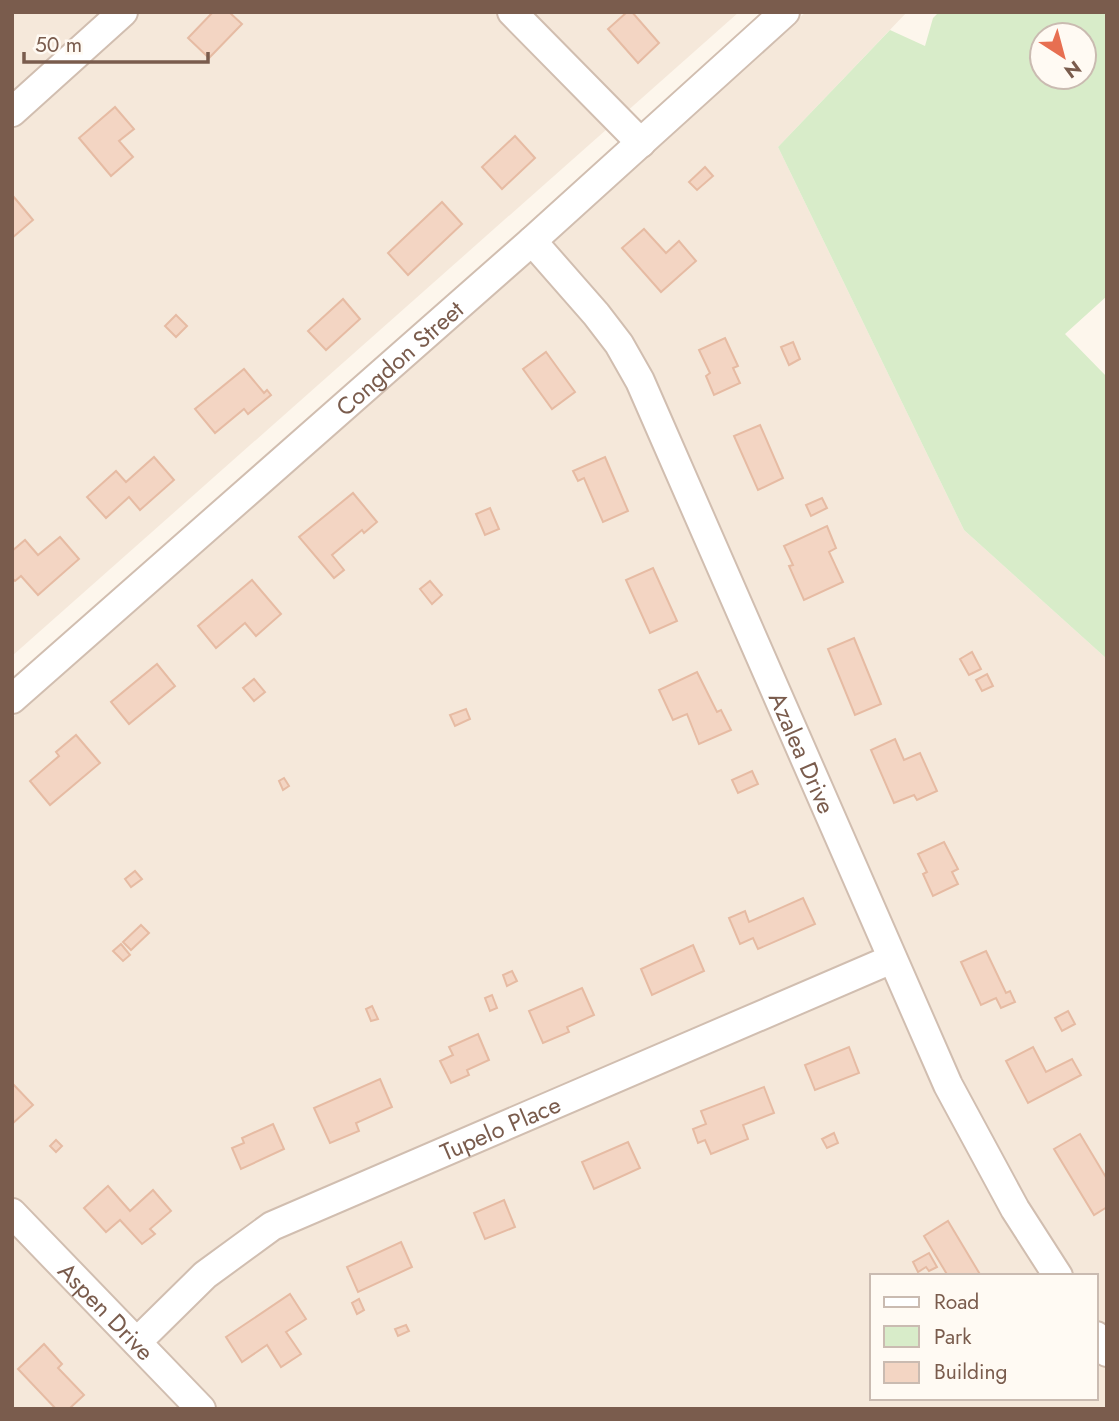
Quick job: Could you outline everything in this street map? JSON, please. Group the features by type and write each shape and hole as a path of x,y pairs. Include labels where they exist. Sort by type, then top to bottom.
{"street":[{"path":"12,112 123,12"},
{"path":"512,12 640,143"},
{"name":"Congdon Street","path":"12,699 532,241 785,12"},
{"name":"Azalea Drive","path":"532,241 596,314 619,344 640,381 948,1085 1016,1209 1057,1274"},
{"name":"Tupelo Place","path":"137,1342 205,1275 272,1226 892,958"},
{"name":"Aspen Drive","path":"12,1213 201,1409"}],"shaded area":[{"path":"12,12 739,12 12,656"},
{"path":"806,12 907,12 778,147 964,530 1107,659 1107,1409 12,1409 12,718"}],"green space":[{"path":"939,12 1107,12 1107,296 1065,334 1107,377 1107,659 964,530 778,147 890,30 925,46 933,18"}],"building":[{"path":"213,12 229,12 242,24 209,58 188,38"},
{"path":"627,12 632,12 659,43 638,63 608,29"},
{"path":"115,107 134,129 119,141 133,157 111,176 79,138"},
{"path":"515,136 535,158 502,189 482,167"},
{"path":"705,167 713,176 697,190 689,182"},
{"path":"12,197 33,220 12,238"},
{"path":"442,202 462,224 408,275 388,253"},
{"path":"644,229 666,253 679,241 696,261 661,292 622,248"},
{"path":"343,299 360,319 326,350 308,331"},
{"path":"176,315 187,326 176,337 165,326"},
{"path":"725,338 738,366 733,368 740,383 714,395 706,376 710,373 699,350"},
{"path":"793,342 800,359 789,365 781,347"},
{"path":"546,352 575,392 552,409 523,369"},
{"path":"244,369 264,393 267,390 271,395 248,414 244,409 215,433 195,409"},
{"path":"760,425 783,478 758,490 734,436"},
{"path":"154,457 174,480 140,510 129,497 106,518 87,497 116,471 126,482"},
{"path":"605,457 628,511 603,522 584,478 578,481 573,471"},
{"path":"353,493 377,522 364,533 362,530 332,555 344,570 334,578 299,537"},
{"path":"822,498 827,508 811,516 806,505"},
{"path":"490,508 499,529 485,535 476,514"},
{"path":"827,526 836,548 829,552 843,582 804,600 789,566 793,565 784,546"},
{"path":"60,537 79,559 38,595 21,576 15,581 12,578 12,551 25,540 38,555"},
{"path":"653,568 677,621 650,633 626,580"},
{"path":"252,580 281,614 256,636 245,623 216,648 198,626"},
{"path":"430,581 442,595 432,604 420,589"},
{"path":"854,638 881,704 855,715 828,649"},
{"path":"972,652 981,669 969,675 960,659"},
{"path":"157,664 175,686 129,724 111,702"},
{"path":"697,672 717,712 721,710 731,730 699,744 687,714 673,720 659,690"},
{"path":"987,674 993,686 982,691 976,680"},
{"path":"254,679 265,692 254,701 243,688"},
{"path":"466,709 470,719 455,726 450,715"},
{"path":"76,735 100,763 50,805 30,781 59,756 56,752"},
{"path":"895,739 904,760 920,753 937,791 917,800 914,795 894,803 871,750"},
{"path":"752,771 758,784 738,793 732,780"},
{"path":"284,778 289,786 283,790 279,781"},
{"path":"944,842 958,869 952,872 958,884 933,896 923,874 927,872 918,854"},
{"path":"135,871 142,879 131,887 125,879"},
{"path":"803,898 815,924 758,949 753,938 740,944 729,918 745,911 749,922"},
{"path":"141,925 149,933 131,950 123,942"},
{"path":"121,944 130,955 123,961 113,951"},
{"path":"693,945 704,971 652,995 641,969"},
{"path":"986,951 1006,993 1010,991 1015,1002 1001,1008 996,998 981,1005 961,962"},
{"path":"512,971 517,981 507,986 503,975"},
{"path":"582,988 594,1015 567,1027 569,1032 543,1043 529,1011"},
{"path":"492,995 497,1008 490,1011 485,998"},
{"path":"372,1006 378,1019 371,1021 366,1009"},
{"path":"1068,1011 1075,1024 1062,1031 1055,1018"},
{"path":"478,1034 489,1060 467,1070 469,1075 451,1083 440,1061 453,1055 449,1047"},
{"path":"849,1047 859,1073 815,1090 805,1065"},
{"path":"1033,1047 1046,1072 1072,1059 1081,1075 1028,1103 1006,1061"},
{"path":"380,1079 392,1107 356,1123 359,1131 330,1143 314,1108"},
{"path":"12,1083 33,1105 12,1124"},
{"path":"764,1087 774,1113 743,1125 748,1139 711,1154 705,1140 698,1143 693,1129 706,1124 701,1111"},
{"path":"273,1124 284,1149 241,1169 232,1148 244,1143 242,1138"},
{"path":"834,1133 838,1143 827,1148 822,1139"},
{"path":"1080,1134 1107,1179 1107,1207 1094,1215 1054,1149"},
{"path":"56,1140 62,1146 56,1152 50,1146"},
{"path":"628,1142 640,1168 594,1189 582,1162"},
{"path":"108,1186 130,1211 153,1190 171,1211 150,1229 155,1234 142,1244 120,1220 106,1232 84,1208"},
{"path":"504,1200 515,1227 485,1239 474,1213"},
{"path":"948,1221 980,1274 947,1274 924,1236"},
{"path":"401,1242 412,1267 358,1292 347,1267"},
{"path":"929,1253 937,1267 929,1271 926,1267 918,1272 913,1262"},
{"path":"290,1294 306,1319 286,1332 301,1354 281,1367 267,1345 242,1362 226,1337"},
{"path":"359,1299 364,1310 357,1314 352,1303"},
{"path":"406,1325 409,1331 398,1336 395,1329"},
{"path":"44,1344 62,1364 58,1368 84,1395 69,1409 56,1409 18,1369"}]}
